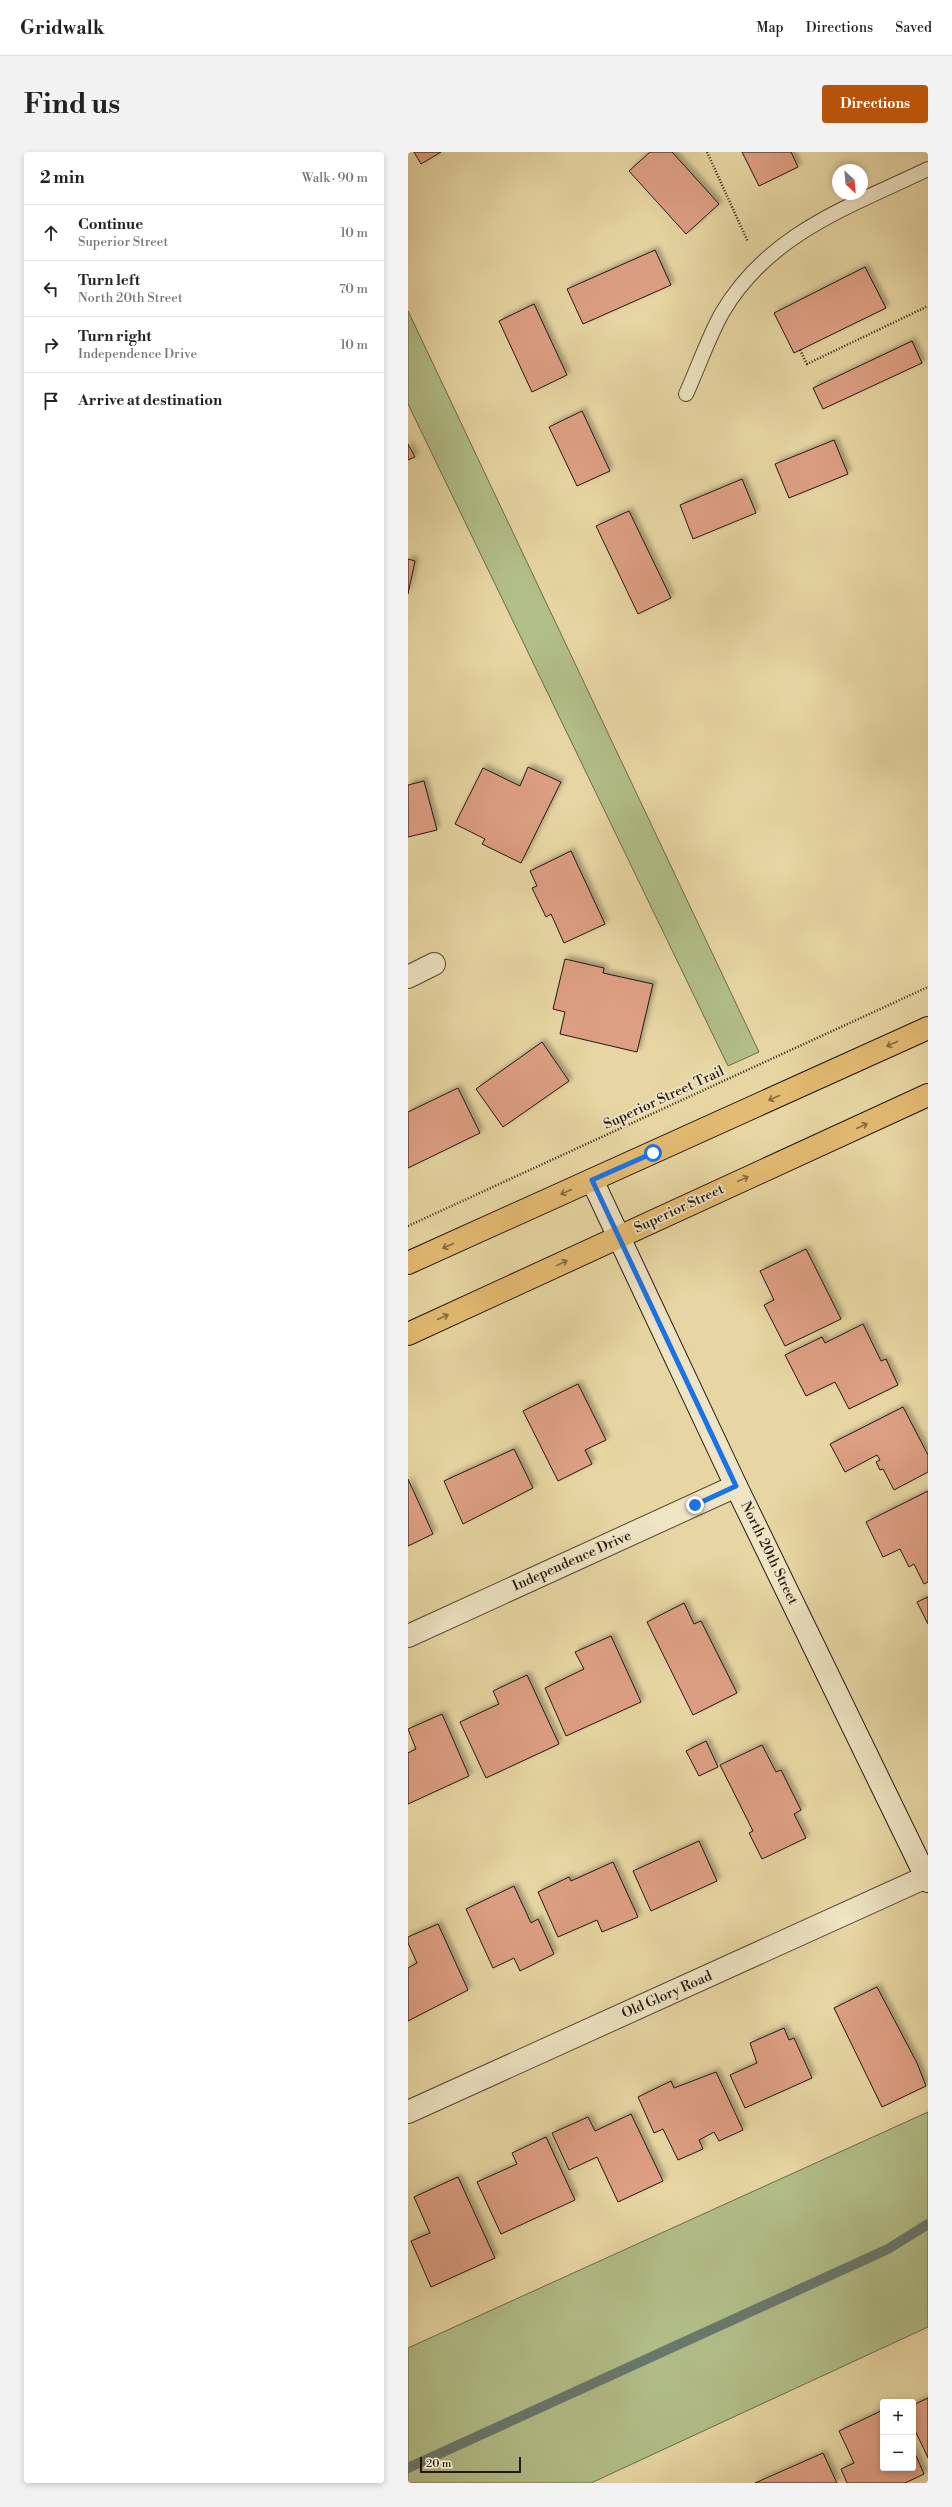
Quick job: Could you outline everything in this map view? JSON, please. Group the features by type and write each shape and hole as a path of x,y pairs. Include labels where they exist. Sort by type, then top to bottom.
{"main road":[{"path":"408,1264 928,1028"},
{"name":"Superior Street","path":"408,1334 928,1095"}],"street":[{"path":"408,977 434,964"},
{"name":"North 20th Street","path":"592,1180 736,1486 927,1879"},
{"name":"Independence Drive","path":"408,1636 736,1486"},
{"name":"Old Glory Road","path":"408,2112 927,1879"}],"lane":[{"path":"686,394 722,314 745,280 773,252 806,228 928,169"}],"path":[{"path":"707,152 759,266"},
{"path":"800,350 807,364 928,306"},
{"name":"Superior Street Trail","path":"408,1226 928,987"}],"green space":[{"path":"408,311 759,1052 728,1066 408,404"},
{"path":"928,2112 928,2327 591,2483 408,2483 408,2348"}],"building":[{"path":"414,152 441,152 421,164"},
{"path":"650,152 672,152 719,204 686,234 629,171"},
{"path":"742,152 791,152 798,167 759,186"},
{"path":"655,250 671,285 583,324 567,289"},
{"path":"865,267 886,308 794,353 774,313"},
{"path":"534,304 567,375 532,392 499,321"},
{"path":"912,341 922,363 823,409 813,388"},
{"path":"582,411 610,471 577,486 549,427"},
{"path":"834,440 848,474 789,498 775,464"},
{"path":"408,444 415,457 408,460"},
{"path":"742,479 756,513 693,539 680,505"},
{"path":"629,511 671,598 638,614 596,526"},
{"path":"408,559 415,561 408,594"},
{"path":"528,767 561,782 521,863 482,844 485,839 455,824 483,768 520,786"},
{"path":"424,781 437,830 408,837 408,785"},
{"path":"571,851 605,924 564,943 551,914 546,917 532,888 537,886 530,871"},
{"path":"565,959 604,968 603,973 653,984 637,1052 560,1034 565,1012 553,1009"},
{"path":"542,1042 569,1081 503,1127 476,1089"},
{"path":"458,1088 480,1133 408,1168 408,1112"},
{"path":"806,1249 841,1319 785,1346 764,1305 774,1300 760,1271"},
{"path":"863,1324 881,1361 886,1359 898,1385 849,1409 835,1382 806,1396 785,1355 822,1337 825,1343"},
{"path":"578,1384 606,1440 585,1450 592,1464 558,1481 523,1411"},
{"path":"903,1407 928,1455 928,1472 894,1490 883,1469 880,1470 876,1462 880,1460 877,1455 845,1472 830,1444"},
{"path":"514,1449 533,1488 463,1524 444,1481"},
{"path":"408,1479 433,1534 408,1546"},
{"path":"928,1491 928,1582 924,1584 914,1564 909,1567 900,1549 883,1557 866,1522"},
{"path":"928,1597 928,1624 917,1602"},
{"path":"684,1603 694,1624 701,1621 737,1693 693,1715 647,1622"},
{"path":"611,1636 641,1702 566,1736 545,1688 584,1669 575,1652"},
{"path":"527,1675 559,1744 486,1778 460,1722 499,1704 493,1691"},
{"path":"442,1714 469,1776 408,1804 408,1753 416,1749 408,1729"},
{"path":"706,1741 718,1767 699,1776 686,1751"},
{"path":"762,1745 776,1772 781,1770 801,1810 794,1814 806,1838 762,1859 749,1833 753,1831 720,1765"},
{"path":"699,1841 717,1881 651,1911 633,1871"},
{"path":"613,1862 638,1917 602,1932 597,1920 558,1937 538,1892 569,1877 571,1881"},
{"path":"514,1886 531,1923 538,1919 554,1954 520,1971 514,1958 493,1968 466,1909"},
{"path":"438,1924 468,1990 408,2021 408,1968 417,1963 408,1943 408,1937"},
{"path":"877,1987 917,2063 926,2086 882,2107 834,2008"},
{"path":"784,2028 789,2040 794,2038 812,2078 745,2108 730,2075 757,2063 750,2043"},
{"path":"716,2072 743,2130 719,2141 714,2132 699,2140 703,2149 678,2160 663,2129 654,2133 638,2097 671,2081 674,2088"},
{"path":"631,2114 663,2181 618,2202 597,2157 569,2170 552,2133 588,2117 595,2131"},
{"path":"546,2137 575,2200 501,2234 477,2182 517,2164 512,2153"},
{"path":"458,2177 495,2258 431,2287 411,2241 430,2233 414,2197"},
{"path":"928,2398 928,2458 916,2432 916,2404"},
{"path":"880,2411 880,2471 916,2471 916,2456 924,2474 905,2483 847,2483 841,2469 854,2463 839,2431"},
{"path":"823,2453 837,2483 755,2483"}],"waterway":[{"path":"408,2468 888,2249 928,2224"}],"route":[{"path":"653,1153 592,1180 736,1486 695,1505"}]}
